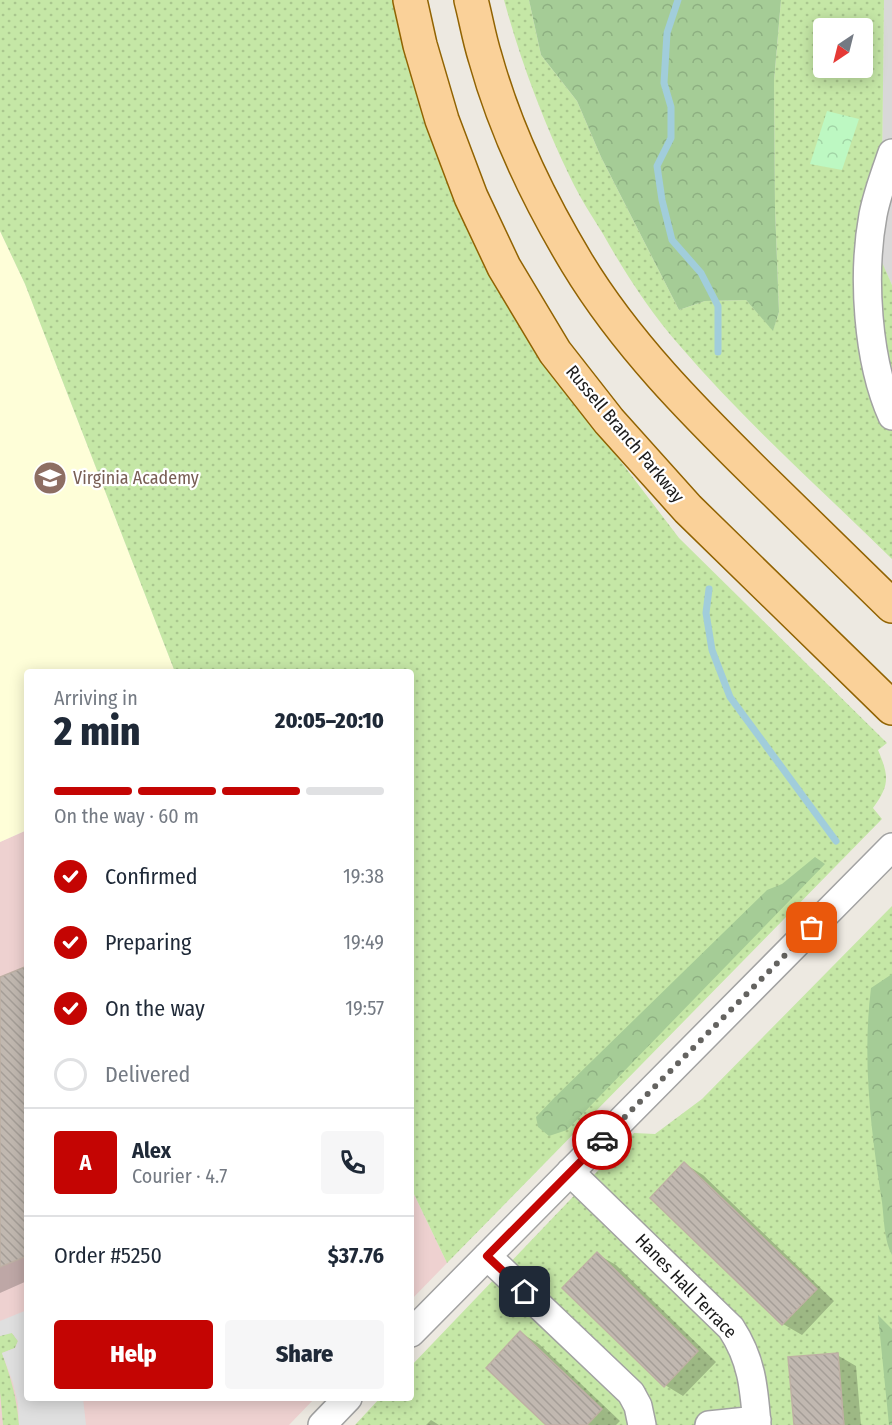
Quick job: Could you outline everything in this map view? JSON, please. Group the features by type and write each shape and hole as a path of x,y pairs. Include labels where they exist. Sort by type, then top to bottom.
{"main road":[{"name":"Russell Branch Parkway","path":"410,0 420,45 442,120 471,197 504,267 555,351 609,421 688,509 892,708"},
{"path":"471,0 485,57 516,144 544,204 578,264 597,292 652,366 690,407 892,606"}],"street":[{"path":"892,153 873,216 867,284 869,317 877,369 892,416"},
{"path":"414,1330 892,847"},
{"name":"Hanes Hall Terrace","path":"570,1172 731,1328 746,1354 751,1369 757,1423"},
{"path":"487,1256 631,1393 638,1406 642,1425"},
{"path":"322,1425 345,1401"},
{"path":"709,1425 757,1423"}],"shaded area":[{"path":"884,0 892,0 892,285 881,261"},
{"name":"Virginia Academy","path":"0,231 25,284 174,669 24,669 24,831 0,842"},
{"path":"24,831 24,1401 312,1401 289,1425 0,1425 0,842"},
{"path":"414,1194 447,1263 414,1297"},
{"path":"24,1311 24,1401 83,1401 86,1425 19,1425 18,1404 2,1353 15,1348 18,1341 12,1333 0,1336 0,1321"}],"green space":[{"path":"0,0 394,0 413,84 431,138 472,238 517,321 585,419 612,450 679,538 887,743 878,750 886,780 882,793 873,808 882,819 447,1263 414,1194 414,669 174,669 25,284 0,231"},
{"path":"504,0 529,0 541,55 577,101 601,157 679,310 705,301 746,300 773,330 779,312 774,81 781,0 884,0 881,260 892,285 892,559 731,401 680,346 648,306 571,179 525,69"},
{"path":"529,0 781,0 774,81 779,312 773,331 746,300 705,301 679,310 601,157 577,101 541,55"},
{"path":"827,111 859,119 842,170 810,164"},
{"path":"815,857 825,864 567,1130 549,1136 538,1127 536,1117 555,1097 767,890 782,884"},
{"path":"892,906 892,1425 355,1425 377,1401 414,1401 414,1363 634,1133 655,1134 702,1099"},
{"path":"892,974 892,1255 886,1236 874,1149 867,1042 871,988"},
{"path":"878,1315 892,1329 892,1425 889,1425"},
{"path":"12,1333 18,1341 15,1348 2,1353 13,1389 19,1425 3,1425 0,1392 0,1336"}],"building":[{"path":"24,967 24,1257 0,1267 0,977"},
{"path":"684,1162 817,1289 782,1325 650,1198"},
{"path":"597,1252 698,1351 664,1387 562,1288"},
{"path":"520,1331 602,1409 587,1425 546,1425 486,1368"},
{"path":"838,1353 844,1425 794,1425 788,1357"}],"waterway":[{"path":"678,0 667,33 664,83 671,107 671,138 657,166 662,200 672,240 701,273 718,306 718,352"},
{"path":"709,589 706,613 712,650 730,697 836,841"}],"way so far":[{"path":"602,1140 812,928"}],"place":[{"name":"Virginia Academy","path":"50,478"}],"route":[{"path":"525,1292 487,1256 602,1140"}]}
